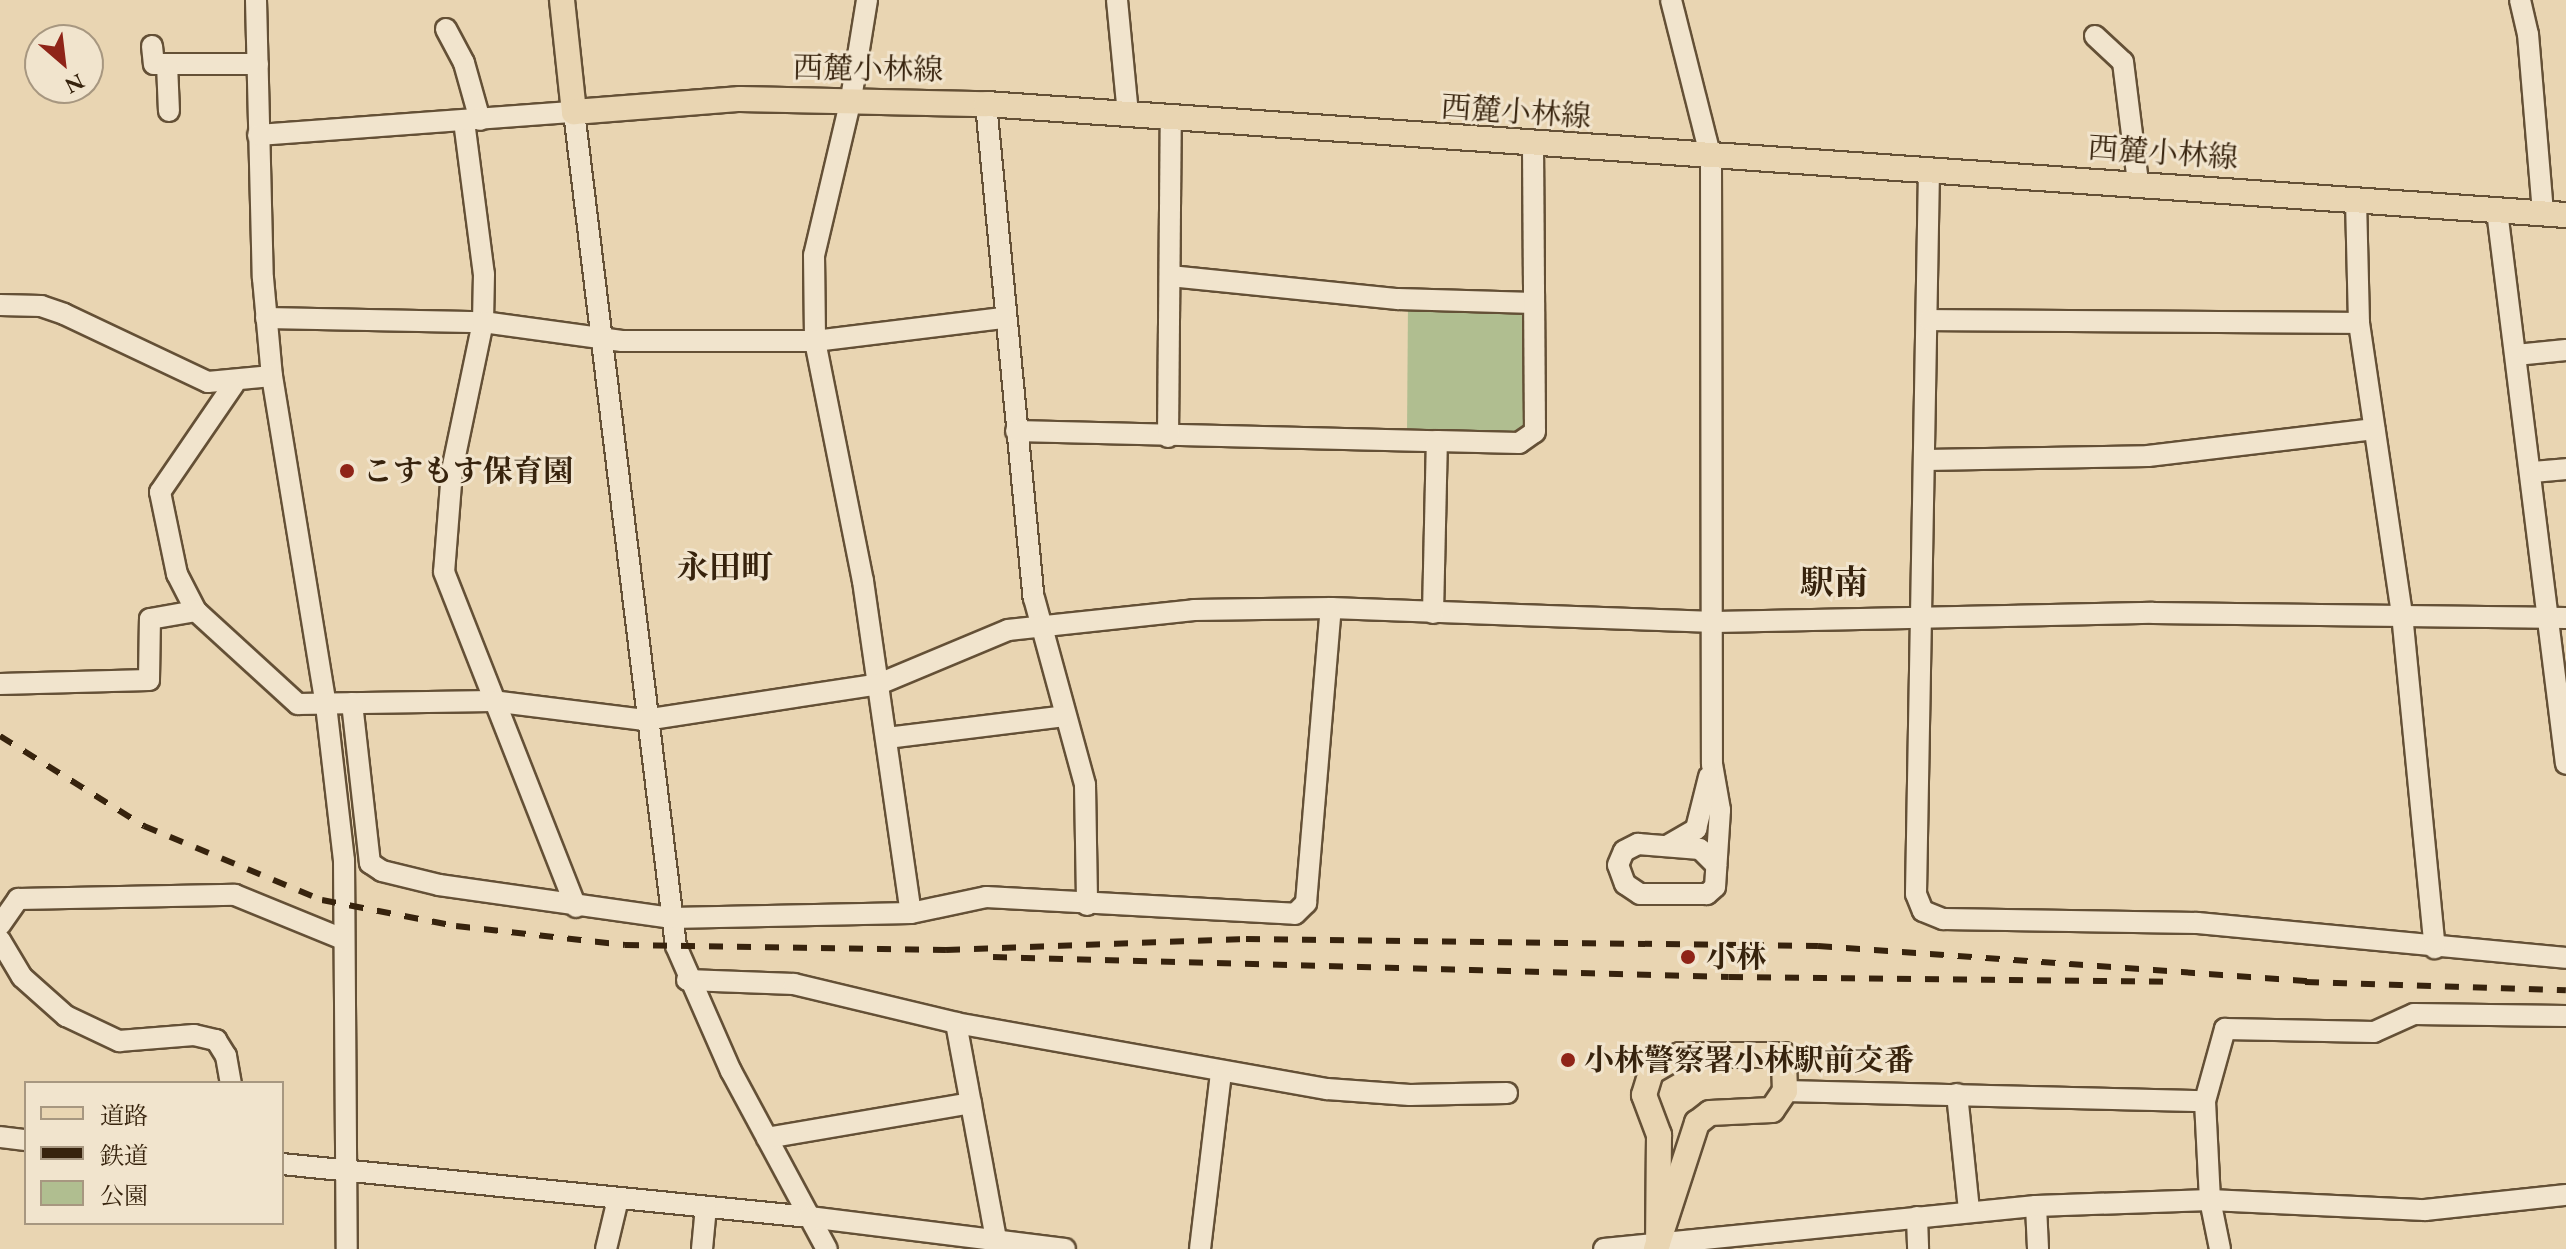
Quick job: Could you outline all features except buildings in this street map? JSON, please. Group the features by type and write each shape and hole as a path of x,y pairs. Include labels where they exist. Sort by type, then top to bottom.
{"main road":[{"path":"562,0 574,112"},
{"name":"西麓小林線","path":"574,112 740,99 986,104 1711,158 2138,182 2554,214"},
{"path":"1680,1055 1784,1055 1785,1091 1772,1110 1710,1113 1697,1123 1657,1246 1659,1135 1644,1095 1656,1066 1680,1055"}],"street":[{"path":"256,0 266,318 272,376 326,705 344,860 347,1249"},
{"path":"867,0 851,99 814,255 815,341 879,684 911,913"},
{"path":"1117,0 1128,114"},
{"path":"2520,0 2528,34 2554,214"},
{"path":"1667,846 1689,836 1701,820 1712,764 1715,622 1711,158 1669,3"},
{"path":"446,29 464,63 472,120 484,274 483,322 452,471 443,544 444,572 492,701 576,907"},
{"path":"2095,36 2123,62 2138,182"},
{"path":"152,46 154,64 258,64"},
{"path":"167,64 169,111"},
{"path":"986,104 1003,318 1041,623 1085,785 1087,905"},
{"path":"258,135 574,112 671,918 687,980 827,1249"},
{"path":"1168,437 1171,117"},
{"path":"1016,431 1519,443 1532,438 1533,145"},
{"path":"1929,170 1929,320 1916,894 1931,916 2197,923 2435,948 2566,958"},
{"path":"2356,200 2359,323 2402,614 2435,948"},
{"path":"2497,211 2533,472 2558,618 2566,764"},
{"path":"1170,276 1398,299 1534,303"},
{"path":"0,305 41,306 208,382 234,384 272,376"},
{"path":"266,318 483,322 602,338 815,341 1003,318"},
{"path":"1929,320 2359,323"},
{"path":"2516,355 2566,350"},
{"path":"234,384 160,492 177,574 196,611 298,704 492,701 645,720 879,684 906,677 985,636 1041,623 1194,610 1331,608 1715,622 1922,617 2402,614 2558,618"},
{"path":"1926,460 2148,456 2374,429"},
{"path":"1433,613 1437,441"},
{"path":"2533,472 2566,469"},
{"path":"352,703 370,863 382,871 439,885 576,907 671,918 911,913 986,897 1291,914 1303,910 1331,608"},
{"path":"0,684 149,680 150,619 196,611"},
{"path":"887,738 1065,716"},
{"path":"1712,764 1720,810 1715,887 1707,894 1640,894 1625,884 1618,865 1624,851 1638,844 1700,849 1716,865"},
{"path":"0,925 18,899 235,895 343,939"},
{"path":"0,940 22,977 66,1016 119,1041 194,1035 216,1040 226,1056 231,1081"},
{"path":"687,980 794,984 956,1023 1221,1073 1410,1095 1507,1093"},
{"path":"2220,1249 2210,1200 2205,1101 2225,1029 2374,1032 2414,1014 2566,1016"},
{"path":"956,1023 997,1243"},
{"path":"1200,1249 1221,1073"},
{"path":"1785,1091 2205,1101"},
{"path":"1957,1094 1969,1211"},
{"path":"767,1138 971,1103"},
{"path":"0,1137 24,1140"},
{"path":"284,1164 809,1217 997,1243 1065,1249"},
{"path":"1604,1249 2036,1206 2210,1200 2425,1210 2566,1195"},
{"path":"606,1249 618,1199"},
{"path":"2036,1206 2038,1249"},
{"path":"702,1249 706,1207"},
{"path":"1917,1217 1918,1249"}],"green space":[{"path":"1408,303 1523,314 1526,428 1519,435 1407,434"}],"railway":[{"path":"0,736 144,826 322,900 456,926 625,945 946,950 1246,939 1818,946 2316,982"},
{"path":"993,957 1729,977 2173,982"},
{"path":"2305,982 2566,990"}],"place":[{"name":"こすもす保育園","path":"347,471"},
{"name":"小林","path":"1688,957"},
{"name":"小林警察署小林駅前交番","path":"1568,1060"}],"district":[{"name":"永田町","path":"725,567"},
{"name":"駅南","path":"1834,583"}]}
